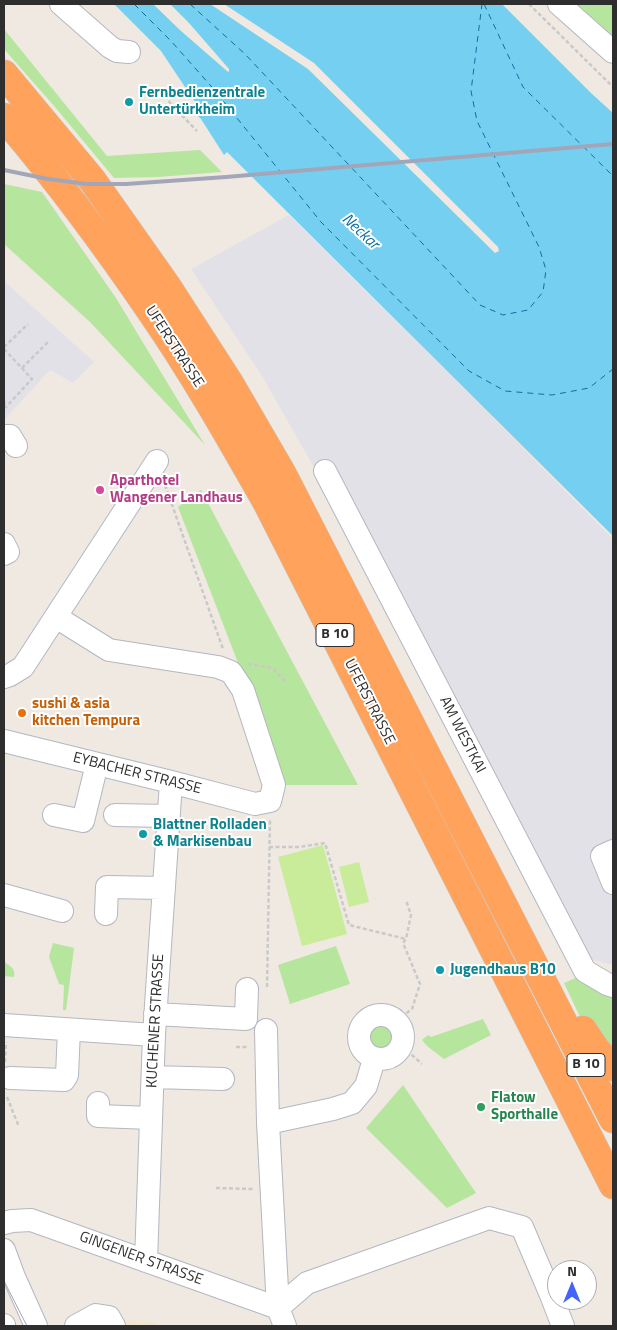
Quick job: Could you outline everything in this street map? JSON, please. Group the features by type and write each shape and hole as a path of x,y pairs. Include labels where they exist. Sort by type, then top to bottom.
{"highway":[{"name":"UFERSTRASSE","path":"4,74 93,181 167,286 229,382 282,473 613,1119"},
{"name":"UFERSTRASSE","path":"4,117 83,217 153,314 211,406 266,501 613,1185"},
{"name":"B 10","path":"558,1011 577,1021 597,1052 613,1067"}],"street":[{"path":"61,4 110,47 129,52"},
{"path":"559,4 613,52"},
{"path":"4,677 23,667 157,461"},
{"name":"AM WESTKAI","path":"325,471 585,971 611,980"},
{"path":"4,544 8,552 4,554"},
{"path":"56,617 109,650 218,667 229,666 243,690 274,785 270,801"},
{"name":"EYBACHER STRASSE","path":"4,741 255,804 270,801"},
{"path":"54,815 83,821 97,764"},
{"name":"KUCHENER STRASSE","path":"146,1261 155,1025 171,782"},
{"path":"115,815 168,816"},
{"path":"613,852 602,856 613,883"},
{"path":"110,875 164,885"},
{"path":"106,914 107,887 164,885"},
{"path":"4,895 62,911"},
{"path":"4,1025 70,1030 246,1018 257,990"},
{"path":"383,1015 396,1021 401,1026 404,1040 398,1052 387,1059 374,1059 367,1056 359,1044 358,1036 364,1023 369,1018 383,1015"},
{"path":"10,1078 64,1080 67,1075 70,1030"},
{"path":"266,1030 268,1123 281,1317"},
{"path":"268,1123 352,1103 366,1086 374,1059"},
{"path":"153,1076 223,1079"},
{"path":"98,1103 98,1116 151,1118"},
{"path":"281,1317 307,1283 490,1218 522,1227 552,1295 562,1326"},
{"name":"GINGENER STRASSE","path":"4,1224 12,1221 31,1220 146,1261 281,1317"},
{"path":"4,1250 36,1326"},
{"path":"76,1326 96,1315 109,1317 114,1326"}],"path":[{"path":"529,4 613,87"},
{"path":"168,88 170,103 197,130"},
{"path":"4,401 5,408 32,379 4,348 28,324"},
{"path":"22,368 49,341"},
{"path":"157,461 229,666 272,668 287,683"},
{"path":"257,990 269,847 270,801"},
{"path":"269,847 299,847 325,843 349,925 406,938"},
{"path":"396,1021 412,1008 420,984 403,943 406,938 411,915 406,900"},
{"path":"402,1046 422,1064"},
{"path":"216,1188 272,1189"}],"shaded area":[{"path":"289,215 613,539 613,965 568,953 337,508 262,376 191,269"},
{"path":"4,281 94,362 73,383 50,370 4,420"},
{"path":"93,1315 155,1323 158,1326 71,1326"}],"green space":[{"path":"577,4 613,4 613,37"},
{"path":"4,29 107,156 200,150 222,172 114,178 4,49"},
{"path":"4,184 42,192 116,298 205,445 91,323 4,244"},
{"path":"201,490 358,785 285,785 178,507"},
{"path":"323,845 347,934 302,946 278,857"},
{"path":"359,862 369,902 349,907 339,867"},
{"path":"53,943 74,948 66,1010 63,1010 64,985 59,984 49,957"},
{"path":"336,946 350,984 290,1004 278,965"},
{"path":"4,961 13,969 14,977 4,976"},
{"path":"580,976 613,995 613,1058 582,1021 564,983"},
{"path":"483,1019 491,1035 444,1059 422,1040 428,1035 431,1037"},
{"path":"381,1025 391,1029 395,1039 391,1049 381,1053 371,1049 367,1039 371,1029"},
{"path":"403,1085 476,1193 447,1208 366,1128"}],"water":[{"name":"Neckar","path":"114,4 153,4 229,72 229,69 170,4 210,4 308,69 495,253 499,251 498,247 314,63 224,4 502,4 613,113 613,536 227,152 224,155 201,119 189,107 195,102 161,51"}],"ferry route":[{"path":"134,4 171,41 211,86 321,222 469,371 505,391 552,395 589,388 613,369"},
{"path":"190,4 245,54 480,305 503,315 528,310 543,292 546,270 539,247 477,121 471,91 482,4"},
{"path":"484,4 523,87 613,176"}],"tram line":[{"path":"4,1281 27,1326"}],"railway":[{"path":"4,170 48,179 87,184 126,184 613,144"}],"place":[{"name":"Fernbedienzentrale Untertürkheim","path":"129,102"},
{"name":"Aparthotel Wangener Landhaus","path":"100,490"},
{"name":"sushi & asia kitchen Tempura","path":"22,713"},
{"name":"Blattner Rolladen & Markisenbau","path":"143,834"},
{"name":"Jugendhaus B10","path":"440,970"},
{"name":"Flatow Sporthalle","path":"481,1107"}]}
